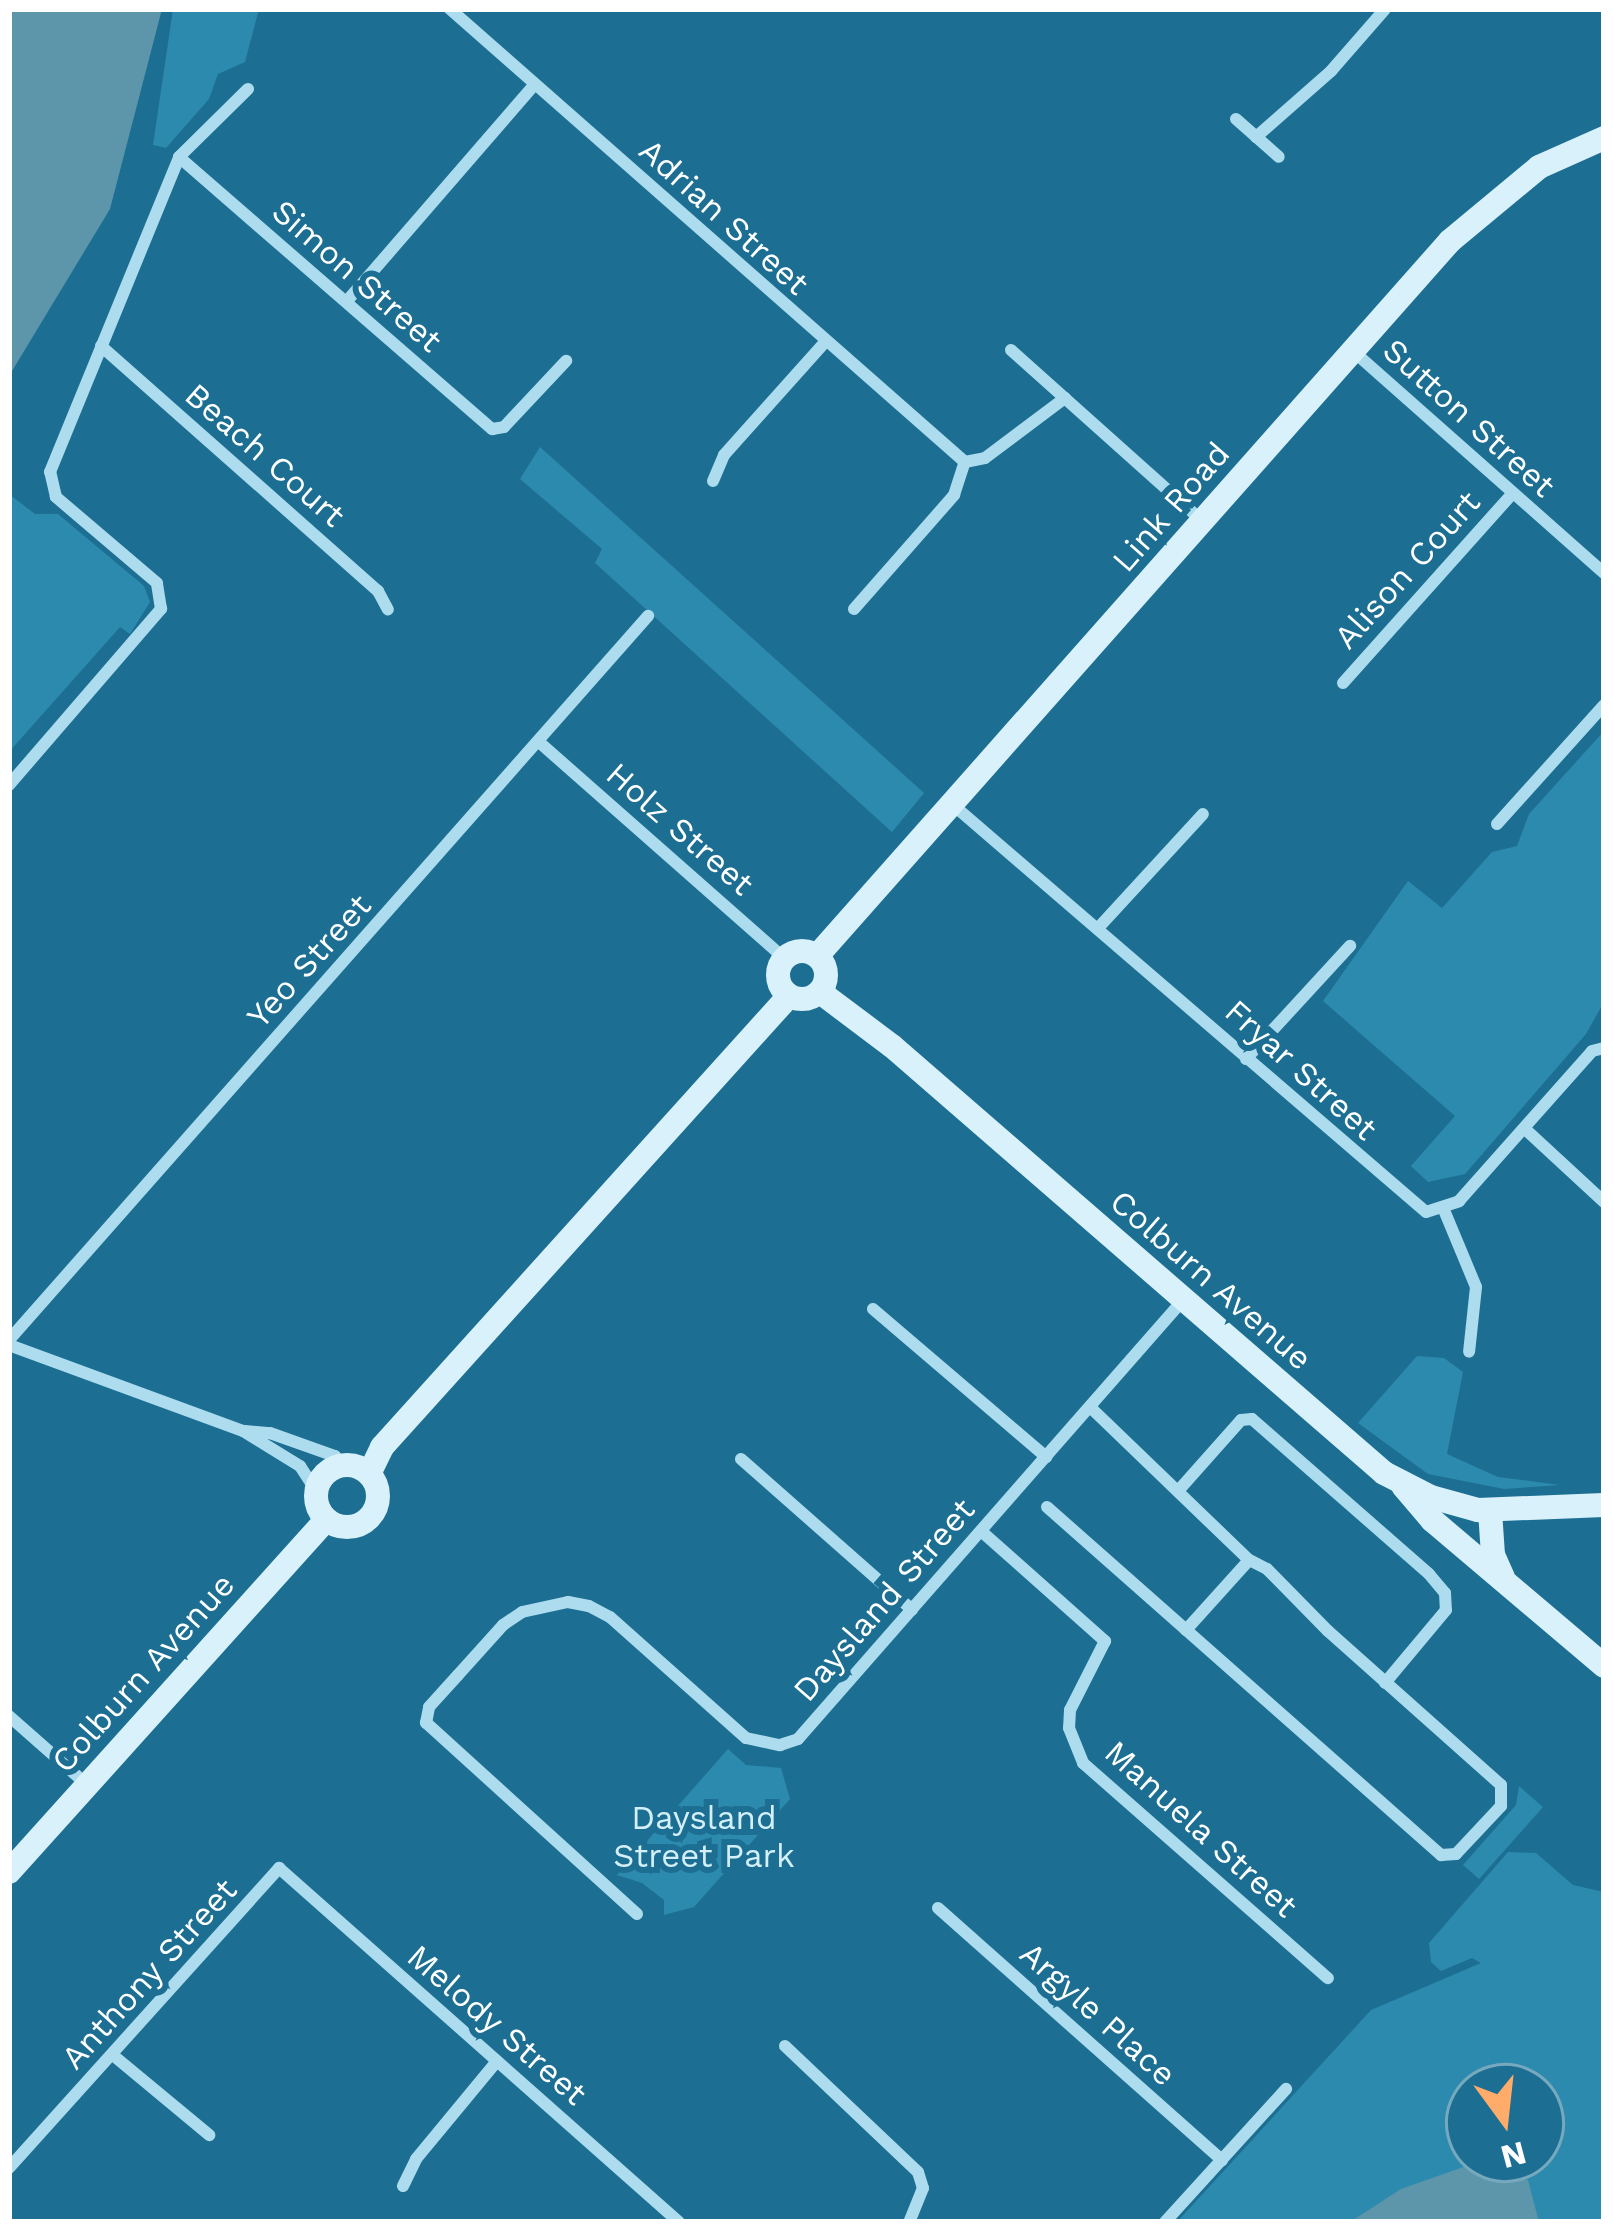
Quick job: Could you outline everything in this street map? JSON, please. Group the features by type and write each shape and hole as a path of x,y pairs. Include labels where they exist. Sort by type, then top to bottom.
{"main road":[{"name":"Link Road","path":"817,956 1481,209 1539,167 1604,138"},
{"path":"803,951 817,956 826,977 820,992 808,999 788,996 778,978 784,958 803,951"},
{"name":"Colburn Avenue","path":"820,992 1402,1484 1453,1505 1490,1511 1604,1505"},
{"path":"369,1474 382,1447 788,996"},
{"path":"339,1466 369,1474 378,1490 370,1517 344,1528 326,1520 317,1508 316,1490 326,1472 339,1466"},
{"path":"1402,1484 1432,1520 1604,1666"},
{"path":"1490,1511 1492,1555 1504,1580"},
{"name":"Colburn Avenue","path":"9,1871 326,1520"}],"street":[{"name":"Adrian Street","path":"450,9 964,462"},
{"path":"1256,137 1331,71 1385,9"},
{"path":"347,302 534,85"},
{"path":"9,785 161,609 157,584 50,488 50,472 179,157 248,89"},
{"path":"1236,119 1279,157"},
{"name":"Simon Street","path":"179,157 492,429 502,428 566,361"},
{"path":"713,482 724,455 824,343"},
{"name":"Beach Court","path":"101,346 378,591 388,610"},
{"path":"1011,350 1203,522"},
{"name":"Sutton Street","path":"1353,351 1604,573"},
{"path":"854,608 954,495 964,462 986,458 1065,398"},
{"name":"Alison Court","path":"1343,682 1512,494"},
{"name":"Yeo Street","path":"9,1342 648,616"},
{"path":"1497,824 1604,705"},
{"name":"Holz Street","path":"539,742 784,958"},
{"name":"Fryar Street","path":"952,804 1100,926 1414,1207 1444,1210"},
{"path":"1100,926 1203,814"},
{"path":"1246,1059 1350,946"},
{"path":"1469,1352 1476,1287 1444,1210 1525,1129 1592,1051 1604,1048"},
{"path":"1525,1129 1604,1202"},
{"name":"Daysland Street","path":"637,1914 426,1723 429,1708 503,1625 541,1605 568,1602 610,1617 746,1738 780,1745 799,1739 1184,1300"},
{"path":"873,1309 1046,1457"},
{"path":"9,1342 243,1431 300,1466 316,1490"},
{"path":"1047,1507 1448,1858 1502,1806 1501,1785 1267,1570 1249,1560 1090,1407"},
{"path":"1178,1491 1241,1420 1252,1419 1429,1574 1445,1593 1446,1610 1385,1683"},
{"path":"243,1431 270,1433 335,1456 339,1466"},
{"path":"741,1459 912,1610"},
{"name":"Manuela Street","path":"981,1531 1105,1641 1070,1709 1069,1728 1083,1763 1328,1978"},
{"path":"1186,1630 1249,1560"},
{"path":"9,1716 86,1784"},
{"name":"Anthony Street","path":"9,2168 279,1868"},
{"name":"Melody Street","path":"279,1868 679,2222"},
{"name":"Argyle Place","path":"938,1908 1222,2160"},
{"path":"785,2046 918,2172 923,2188 909,2222"},
{"path":"114,2056 209,2135"},
{"path":"403,2186 416,2159 497,2061"},
{"path":"1165,2222 1286,2089"}],"green space":[{"path":"173,9 259,9 245,62 218,74 209,99 166,148 153,145"},
{"path":"540,447 924,793 892,832 595,563 602,549 520,479"},
{"path":"9,494 35,514 58,514 144,586 150,602 130,634 120,627 9,752"},
{"path":"1604,731 1604,1002 1586,1034 1465,1174 1428,1182 1411,1166 1455,1116 1323,1001 1408,881 1442,908 1492,852 1517,846 1529,814"},
{"path":"1417,1356 1444,1358 1463,1372 1447,1454 1498,1477 1560,1485 1504,1489 1428,1474 1358,1423"},
{"name":"Daysland Street Park","path":"728,1749 746,1765 781,1768 790,1799 694,1907 664,1915 664,1900 642,1883 617,1875"},
{"path":"1519,1786 1543,1807 1479,1879 1463,1865 1516,1805"},
{"path":"1508,1852 1536,1853 1573,1885 1604,1892 1604,2222 1177,2222 1371,2010 1481,1963 1472,1958 1441,1971 1431,1962 1429,1943"}],"shaded area":[{"path":"9,9 162,9 110,209 9,376"},
{"path":"1445,2173 1445,2183 1529,2183 1539,2222 1350,2222 1401,2189"}]}
